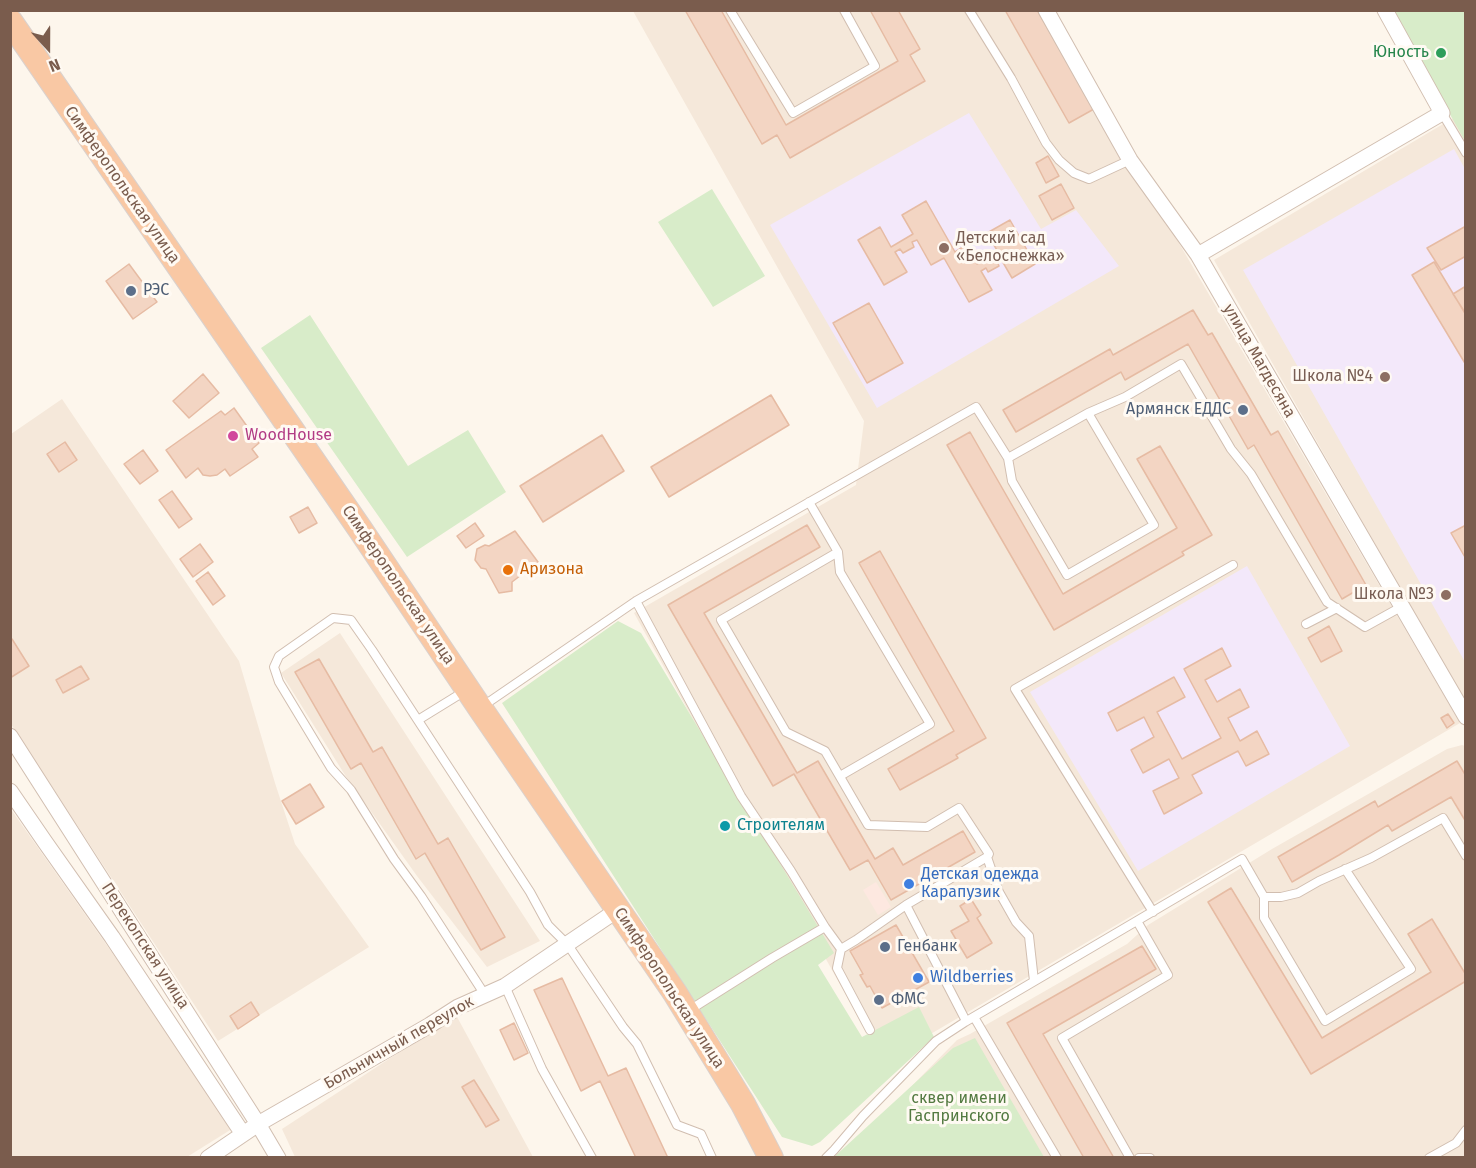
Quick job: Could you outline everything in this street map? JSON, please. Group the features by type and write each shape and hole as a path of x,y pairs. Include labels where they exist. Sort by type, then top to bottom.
{"highway":[{"name":"Симферопольская улица","path":"10,21 619,909 687,1012 743,1104 771,1158"}],"street":[{"name":"улица Магдесяна","path":"1046,10 1130,160 1198,255 1466,717"},
{"path":"1198,255 1442,112 1385,10"},
{"name":"Перекопская улица","path":"10,736 278,1158"},
{"name":"Перекопская улица","path":"10,791 112,937 243,1134"},
{"name":"Больничный переулок","path":"208,1158 258,1124 459,1006 505,986 619,909"}],"lane":[{"path":"731,11 793,113 875,66 844,10"},
{"path":"969,10 1011,78 1046,143 1059,160 1074,173 1089,179 1130,160"},
{"path":"1442,112 1466,153"},
{"path":"1008,458 1088,413 1125,397 1181,364 1231,449 1251,474 1328,602 1365,627 1401,607"},
{"path":"418,720 473,699 636,601 976,407 1008,458 1012,481 1067,575 1154,525 1088,413"},
{"path":"809,502 838,552 840,572 930,724 840,776"},
{"path":"838,552 721,620 786,732 825,750 868,825 927,827 959,808 989,854 987,857 999,892 1016,922 1029,936 1034,981"},
{"path":"1153,912 1015,689 1233,565"},
{"path":"636,601 741,796 841,949"},
{"path":"1306,624 1336,608"},
{"path":"485,995 351,790 331,768 279,682 274,667 279,656 333,618 351,620 530,892 548,925 568,945 637,1044 677,1125 700,1134 712,1158"},
{"path":"1264,897 1281,897 1298,893 1371,858 1443,818 1466,855"},
{"path":"870,1030 837,968 841,949 906,905 987,857"},
{"path":"826,1158 863,1116 936,1041 1242,860 1264,897 1264,918 1325,1021 1411,969 1345,869"},
{"path":"906,905 970,1019 1057,1158"},
{"path":"1130,1158 1062,1038 1168,975 1137,921"},
{"path":"687,1012 825,927"},
{"path":"505,986 542,1070 592,1158"},
{"path":"1429,1158 1456,1143 1466,1130"},
{"path":"1139,1158 1150,1158"}],"shaded area":[{"path":"633,11 1043,11 1460,723 883,1062 634,613 856,485 864,421"},
{"name":"Школа №4","path":"1465,111 1465,703 1214,260"},
{"name":"Детский сад «Белоснежка»","path":"969,113 1041,229 1076,210 1119,266 877,408 770,225"},
{"name":"Школа №4","path":"1454,149 1465,169 1465,662 1243,270"},
{"path":"62,399 239,661 295,844 369,947 218,1041 11,724 11,434"},
{"path":"1247,566 1350,746 1138,871 1030,692"},
{"path":"340,633 540,941 487,967 417,876 345,775 281,673"},
{"path":"1465,746 1465,1157 841,1158 957,1040 1127,944 1148,925 1272,849 1447,749"},
{"path":"10,808 235,1127 187,1157 11,1157"},
{"path":"876,882 891,907 878,915 863,890"},
{"path":"456,1015 533,1157 295,1157 282,1129"}],"green space":[{"name":"Юность","path":"1393,11 1465,11 1465,141 1439,95"},
{"path":"712,189 765,276 713,307 658,222"},
{"path":"310,315 408,466 468,430 506,492 407,557 261,348"},
{"path":"618,621 641,633 834,953 818,965 862,1037 919,1007 934,1037 820,1142 812,1146 782,1137 502,703"},
{"name":"сквер имени Гаспринского","path":"975,1038 1044,1157 834,1157 953,1048"}],"building":[{"path":"685,10 721,10 786,125 898,61 870,10 898,10 920,49 910,55 925,81 790,158 777,135 762,144"},
{"path":"1005,10 1037,10 1094,109 1069,123"},
{"path":"1048,156 1059,176 1046,183 1036,163"},
{"path":"1061,184 1074,208 1052,220 1039,196"},
{"path":"926,201 955,252 966,245 977,264 998,252 987,233 1010,220 1035,264 1012,278 1001,259 997,261 999,266 988,272 986,268 981,271 992,290 969,302 944,258 931,265 917,240 912,242 914,247 903,253 900,249 895,252 907,272 884,285 858,240 880,227 891,247 913,234 902,215"},
{"path":"1466,226 1466,256 1441,270 1427,248"},
{"path":"1434,262 1466,315 1466,365 1412,275"},
{"path":"129,264 157,302 133,319 106,281"},
{"path":"1466,286 1466,314 1453,294"},
{"path":"869,303 903,363 867,383 833,323"},
{"path":"1193,310 1208,335 1212,333 1271,435 1278,431 1366,585 1342,599 1254,445 1248,449 1188,344 1125,380 1121,372 1016,432 1003,410 1110,349 1113,355"},
{"path":"203,374 219,393 189,418 173,401"},
{"path":"771,395 789,425 669,497 651,467"},
{"path":"234,408 259,443 252,449 258,457 230,476 225,469 217,475 203,475 198,468 186,478 166,450 221,411 225,415"},
{"path":"970,432 1063,594 1177,528 1137,459 1160,446 1212,535 1182,552 1184,555 1054,630 947,445"},
{"path":"602,435 624,471 543,522 520,486"},
{"path":"65,442 77,460 59,472 47,454"},
{"path":"143,450 158,471 140,484 124,464"},
{"path":"172,491 192,519 179,528 159,500"},
{"path":"308,507 317,523 299,533 290,517"},
{"path":"475,523 484,536 466,548 457,536"},
{"path":"807,525 820,547 704,613 797,773 818,761 875,859 893,848 903,865 963,831 975,852 891,900 868,860 850,870 794,774 773,786 668,605"},
{"path":"1466,525 1466,559 1451,533"},
{"path":"515,531 538,562 512,582 512,591 499,593 486,569 481,568 475,560 477,549 485,545 489,546"},
{"path":"200,544 213,562 193,577 180,559"},
{"path":"880,551 986,738 956,755 958,758 900,790 888,769 954,731 859,563"},
{"path":"208,572 225,596 213,605 196,581"},
{"path":"1329,626 1342,651 1321,662 1308,638"},
{"path":"12,639 29,666 10,678 10,640"},
{"path":"1222,648 1231,666 1205,680 1217,702 1240,689 1249,707 1228,718 1240,741 1257,731 1269,754 1246,766 1238,751 1192,775 1202,793 1164,814 1153,791 1179,778 1169,759 1143,773 1131,750 1154,737 1144,717 1117,731 1108,713 1174,677 1185,697 1157,712 1182,759 1221,738 1184,669"},
{"path":"319,659 373,752 382,747 438,844 448,838 505,937 481,950 425,853 416,859 361,763 351,769 295,672"},
{"path":"81,666 89,679 63,693 56,680"},
{"path":"1448,714 1454,723 1447,728 1441,718"},
{"path":"1457,761 1466,776 1466,822 1451,797 1392,831 1388,825 1292,882 1278,857 1375,801 1378,807"},
{"path":"310,784 324,807 296,824 282,801"},
{"path":"1231,888 1322,1038 1431,972 1408,934 1432,919 1466,975 1466,981 1311,1074 1208,902"},
{"path":"971,899 981,915 977,918 992,943 967,958 951,931 969,921 960,906"},
{"path":"896,925 929,982 882,1008 870,986 867,987 860,975 863,974 850,951"},
{"path":"1142,946 1156,969 1043,1034 1114,1158 1084,1158 1007,1023"},
{"path":"562,978 608,1076 626,1068 668,1158 636,1158 600,1081 581,1091 534,990"},
{"path":"251,1002 259,1015 238,1029 230,1016"},
{"path":"514,1023 528,1053 514,1060 500,1030"},
{"path":"474,1080 499,1120 486,1127 462,1087"}],"place":[{"name":"Юность","path":"1441,53"},
{"name":"Детский сад «Белоснежка»","path":"944,248"},
{"name":"РЭС","path":"131,291"},
{"name":"Школа №4","path":"1385,377"},
{"name":"Армянск ЕДДС","path":"1243,410"},
{"name":"WoodHouse","path":"233,436"},
{"name":"Аризона","path":"508,570"},
{"name":"Школа №3","path":"1446,595"},
{"name":"Строителям","path":"725,826"},
{"name":"Детская одежда Карапузик","path":"909,884"},
{"name":"Генбанк","path":"885,947"},
{"name":"Wildberries","path":"918,978"},
{"name":"ФМС","path":"879,1000"}]}
